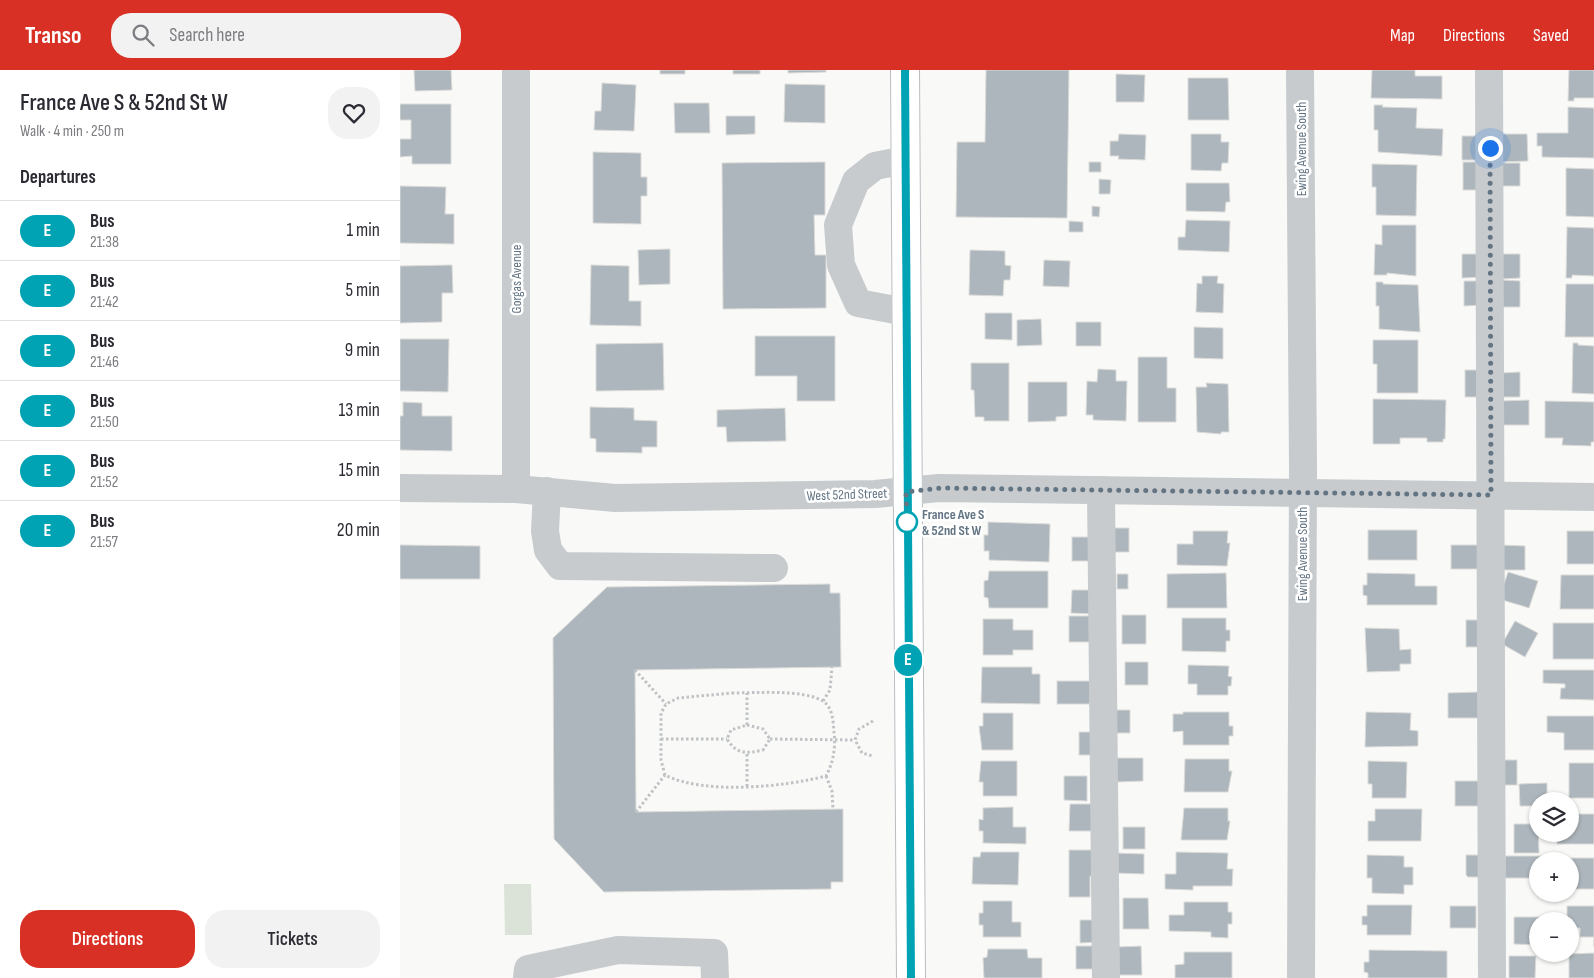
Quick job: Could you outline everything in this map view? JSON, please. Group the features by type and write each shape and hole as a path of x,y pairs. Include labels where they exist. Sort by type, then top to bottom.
{"main road":[{"path":"905,70 906,492 911,978"}],"street":[{"name":"Gorgas Avenue","path":"516,70 516,489"},
{"name":"Ewing Avenue South","path":"1300,70 1303,493 1301,978"},
{"path":"1490,70 1492,978"},
{"path":"905,160 875,166 856,181 838,225 841,265 858,303 906,312"},
{"name":"West 52nd Street","path":"400,488 516,489 615,498 875,494 940,488 1594,497"},
{"path":"1101,490 1106,978"},
{"path":"547,492 545,531 548,550 560,566 774,568"},
{"path":"527,978 528,968 618,950 714,954 715,978"}],"path":[{"path":"823,701 830,690 832,667"},
{"path":"635,670 666,704"},
{"path":"747,725 748,693"},
{"path":"748,693 800,694 823,701 833,714 835,739 832,765 826,776 798,783 747,786 678,782 665,775 661,760 661,713 666,704 678,698 748,693"},
{"path":"873,721 859,729 855,740 862,753 873,756"},
{"path":"727,739 731,730 747,725 763,728 770,739"},
{"path":"661,739 727,739"},
{"path":"727,739 733,749 747,754 763,750 770,739"},
{"path":"770,739 855,740"},
{"path":"747,754 747,786"},
{"path":"636,812 665,775"},
{"path":"826,776 832,791 833,809"}],"shaded area":[{"path":"504,884 531,884 532,935 505,935"}],"building":[{"path":"414,70 451,70 452,90 415,91"},
{"path":"660,70 685,70 685,74 660,74"},
{"path":"733,70 760,70 760,74 733,74"},
{"path":"788,70 826,70 826,72 788,73"},
{"path":"986,70 1069,70 1067,218 956,217 957,142 985,142"},
{"path":"1372,70 1415,70 1415,76 1442,76 1442,99 1371,98"},
{"path":"1569,70 1594,70 1594,98 1574,98 1574,101 1568,101"},
{"path":"1116,74 1145,75 1144,102 1116,102"},
{"path":"1188,78 1228,78 1229,120 1188,120"},
{"path":"602,83 636,85 634,131 594,130 595,111 601,111"},
{"path":"785,84 825,85 825,123 784,122"},
{"path":"674,103 709,103 710,133 675,133"},
{"path":"400,104 451,104 451,164 412,164 412,156 400,157 400,139 411,139 411,120 400,120"},
{"path":"1374,105 1417,108 1416,128 1443,129 1442,156 1378,152 1378,130 1374,130"},
{"path":"1568,107 1594,108 1594,158 1542,157 1542,146 1537,146 1537,133 1568,133"},
{"path":"726,116 755,116 755,134 726,135"},
{"path":"1119,134 1146,135 1145,160 1118,159 1119,156 1110,156 1110,141 1118,141"},
{"path":"1191,134 1221,134 1221,142 1229,142 1228,163 1222,163 1221,171 1191,170"},
{"path":"1500,134 1527,134 1528,161 1501,162"},
{"path":"1462,136 1483,136 1483,160 1462,160"},
{"path":"593,152 641,153 641,177 647,177 647,196 641,196 641,224 593,223"},
{"path":"825,162 825,215 814,215 815,255 826,255 826,308 723,309 722,163"},
{"path":"1089,162 1101,162 1101,172 1089,172"},
{"path":"1463,162 1483,162 1483,190 1463,190"},
{"path":"1500,163 1520,163 1520,186 1500,186"},
{"path":"1372,164 1417,165 1416,216 1376,215 1376,187 1372,187"},
{"path":"1566,168 1594,169 1594,217 1566,216"},
{"path":"1099,179 1111,180 1110,194 1099,194"},
{"path":"1186,183 1229,183 1230,202 1226,202 1225,212 1186,211"},
{"path":"400,186 446,187 445,214 454,214 454,244 400,243"},
{"path":"1092,206 1100,207 1099,217 1092,216"},
{"path":"1186,220 1230,221 1229,252 1178,250 1178,237 1185,237"},
{"path":"1069,221 1083,222 1083,232 1069,232"},
{"path":"1382,225 1416,225 1416,276 1387,273 1387,275 1374,275 1375,244 1382,245"},
{"path":"1567,227 1594,228 1594,276 1572,275 1572,278 1566,278"},
{"path":"670,249 670,284 639,285 638,250"},
{"path":"970,250 1005,251 1005,265 1011,266 1010,280 1004,280 1003,296 969,295"},
{"path":"1462,254 1483,254 1483,277 1462,278"},
{"path":"1502,254 1520,254 1520,278 1501,279"},
{"path":"1044,260 1070,261 1069,287 1043,286"},
{"path":"452,265 453,293 442,293 442,322 400,323 400,266"},
{"path":"591,265 629,266 629,301 641,301 641,326 590,325"},
{"path":"1202,276 1218,276 1217,283 1224,284 1223,313 1196,312 1197,283 1202,284"},
{"path":"1501,280 1520,281 1520,307 1501,307"},
{"path":"1464,281 1484,281 1484,305 1464,306"},
{"path":"1376,282 1418,285 1420,332 1379,329 1379,306 1376,306"},
{"path":"1566,284 1594,284 1594,337 1565,337"},
{"path":"985,313 1012,313 1012,340 985,339"},
{"path":"1041,319 1042,345 1017,346 1017,320"},
{"path":"1076,322 1101,322 1101,346 1076,346"},
{"path":"1194,327 1223,328 1223,359 1194,358"},
{"path":"755,336 835,336 835,401 797,401 797,376 755,376"},
{"path":"400,339 449,339 448,392 400,391"},
{"path":"1373,340 1418,340 1418,393 1377,393 1377,364 1373,364"},
{"path":"663,343 664,390 596,391 596,344"},
{"path":"1573,343 1594,346 1594,394 1572,393"},
{"path":"1138,357 1167,357 1167,388 1176,388 1176,422 1138,422"},
{"path":"971,363 1009,363 1009,421 984,421 984,417 975,417 974,390 971,390"},
{"path":"1098,369 1116,370 1116,381 1127,381 1126,421 1093,420 1093,415 1086,415 1087,381 1097,382"},
{"path":"1465,370 1484,370 1484,397 1465,397"},
{"path":"1520,372 1520,397 1501,397 1501,373"},
{"path":"1028,382 1067,382 1067,416 1056,417 1056,421 1028,422"},
{"path":"1206,383 1228,384 1229,432 1221,432 1221,434 1197,432 1196,387 1207,387"},
{"path":"1373,399 1446,400 1445,439 1443,439 1443,442 1427,442 1427,438 1400,438 1400,444 1373,444"},
{"path":"1529,400 1529,425 1501,425 1501,401"},
{"path":"1545,401 1594,402 1594,442 1591,442 1591,446 1562,445 1563,438 1545,438"},
{"path":"403,402 422,403 422,416 452,416 452,451 400,450 400,416 403,416"},
{"path":"590,407 634,408 634,420 657,421 657,447 642,447 642,453 596,452 596,439 590,438"},
{"path":"785,408 786,441 727,442 726,427 717,427 717,410"},
{"path":"988,522 1050,524 1049,562 989,560 989,551 984,551 984,535 988,535"},
{"path":"1114,528 1129,528 1129,552 1113,552"},
{"path":"1368,530 1417,530 1417,560 1368,560"},
{"path":"1193,531 1228,531 1227,543 1230,543 1227,566 1177,565 1177,544 1193,544"},
{"path":"1567,531 1594,531 1594,564 1567,564"},
{"path":"1072,537 1097,537 1097,561 1072,561"},
{"path":"400,545 480,546 480,579 400,579"},
{"path":"1451,545 1483,545 1483,569 1451,569"},
{"path":"1501,545 1525,546 1525,570 1501,570"},
{"path":"989,571 1048,571 1048,608 989,608 988,598 984,597 984,581 988,580"},
{"path":"1508,572 1538,581 1529,608 1499,599"},
{"path":"1226,573 1227,608 1167,608 1167,574"},
{"path":"1367,573 1415,574 1415,586 1437,586 1437,605 1367,605 1367,596 1363,595 1363,585 1367,585"},
{"path":"1117,574 1128,574 1128,589 1117,589"},
{"path":"1561,575 1594,575 1594,609 1560,609"},
{"path":"830,584 830,593 840,593 841,667 635,670 636,812 843,809 843,882 831,882 831,889 604,892 554,839 553,638 607,587"},
{"path":"1072,590 1096,590 1096,614 1071,613"},
{"path":"1122,615 1146,615 1146,644 1122,644"},
{"path":"1069,616 1096,616 1096,642 1069,642"},
{"path":"1182,618 1226,618 1226,630 1230,630 1230,641 1226,641 1226,652 1182,651"},
{"path":"983,619 1013,619 1013,630 1033,630 1033,650 1013,650 1013,655 983,655"},
{"path":"1466,620 1484,620 1484,647 1466,647"},
{"path":"1515,621 1538,633 1525,657 1502,644"},
{"path":"1553,623 1594,623 1594,659 1553,659"},
{"path":"1365,628 1399,629 1400,650 1411,649 1411,664 1400,664 1400,671 1367,672"},
{"path":"1125,662 1148,662 1148,685 1125,685"},
{"path":"1188,665 1229,666 1228,676 1232,677 1231,686 1228,686 1228,695 1197,695 1197,684 1188,684"},
{"path":"982,667 1032,667 1032,674 1040,674 1040,704 981,703"},
{"path":"1543,670 1594,670 1594,700 1560,699 1561,688 1565,688 1565,684 1543,683"},
{"path":"1057,681 1090,681 1090,704 1057,704"},
{"path":"1478,692 1479,718 1448,718 1448,693"},
{"path":"1113,710 1130,710 1130,733 1114,733"},
{"path":"1183,712 1229,712 1229,726 1233,726 1233,736 1229,736 1229,745 1183,745 1183,731 1173,732 1173,714 1183,714"},
{"path":"1366,712 1411,713 1410,730 1418,731 1418,746 1365,747"},
{"path":"983,713 1013,713 1013,750 982,750 979,726 983,726"},
{"path":"1547,716 1594,716 1594,750 1564,750 1564,733 1547,732"},
{"path":"1079,732 1096,732 1096,755 1079,755"},
{"path":"1116,758 1143,758 1143,781 1117,782"},
{"path":"1185,759 1229,759 1229,771 1232,771 1228,792 1184,792"},
{"path":"1502,760 1517,760 1517,785 1502,785"},
{"path":"981,761 1017,761 1017,796 983,796 983,782 979,782"},
{"path":"1368,761 1407,762 1406,798 1372,798 1372,784 1368,784"},
{"path":"1569,763 1594,763 1594,798 1579,798 1579,792 1569,792"},
{"path":"1064,776 1087,776 1087,801 1064,800"},
{"path":"1455,781 1482,781 1482,806 1455,806"},
{"path":"1547,783 1547,792 1529,792 1529,806 1520,806 1519,784"},
{"path":"1070,804 1096,804 1096,831 1069,831"},
{"path":"1013,807 1013,827 1026,827 1026,844 983,843 983,831 979,831 979,819 983,820 983,808"},
{"path":"1184,808 1228,808 1228,821 1230,821 1227,840 1181,840"},
{"path":"1375,809 1422,809 1421,841 1368,841 1368,821 1375,821"},
{"path":"1579,814 1594,814 1594,844 1557,844 1557,842 1579,842"},
{"path":"1514,824 1529,824 1529,842 1539,842 1539,852 1514,853"},
{"path":"1123,827 1145,827 1145,849 1123,849"},
{"path":"1069,850 1095,850 1095,876 1090,876 1090,897 1069,897"},
{"path":"981,852 1019,852 1018,885 972,884 973,857 980,857"},
{"path":"1176,852 1228,853 1227,869 1233,869 1232,886 1193,886 1193,890 1165,889 1165,874 1176,874"},
{"path":"1115,853 1144,854 1144,874 1115,873"},
{"path":"1367,855 1404,856 1404,867 1413,867 1413,885 1404,885 1404,894 1372,893 1372,878 1367,878"},
{"path":"1466,855 1483,855 1481,877 1468,877 1466,875"},
{"path":"1505,856 1529,856 1529,878 1505,878"},
{"path":"1579,858 1594,858 1594,889 1579,889"},
{"path":"1123,898 1148,898 1149,929 1123,929"},
{"path":"983,901 1012,901 1012,922 1021,922 1021,937 983,937 983,925 979,925 979,913 983,913"},
{"path":"1184,902 1228,902 1228,912 1232,912 1232,924 1228,924 1228,938 1211,937 1211,932 1169,931 1169,915 1184,915"},
{"path":"1367,905 1412,905 1411,935 1367,935 1367,925 1362,925 1362,916 1367,916"},
{"path":"1450,906 1476,906 1476,928 1450,928"},
{"path":"1567,906 1594,906 1594,937 1580,937 1579,912 1567,912"},
{"path":"1514,917 1529,917 1529,945 1514,944"},
{"path":"1080,920 1097,920 1097,942 1080,943"},
{"path":"1076,946 1097,946 1097,969 1076,969"},
{"path":"1141,946 1142,975 1119,975 1118,947"},
{"path":"988,949 1027,949 1028,958 1042,958 1042,978 984,978 983,958 987,957"},
{"path":"1369,950 1447,951 1447,978 1368,978 1368,973 1364,972 1364,962 1369,962"},
{"path":"1184,952 1232,952 1232,978 1175,978 1175,965 1184,964"},
{"path":"1594,953 1594,978 1569,978 1569,962 1579,962 1579,954"},
{"path":"1509,956 1529,956 1529,962 1536,962 1535,978 1509,978"}],"bus line":[{"name":"E","path":"905,70 906,492 911,978"}],"place":[{"name":"France Ave S & 52nd St W","path":"907,522"}],"route":[{"path":"907,522 906,492 940,488 1491,495 1490,148"}]}
